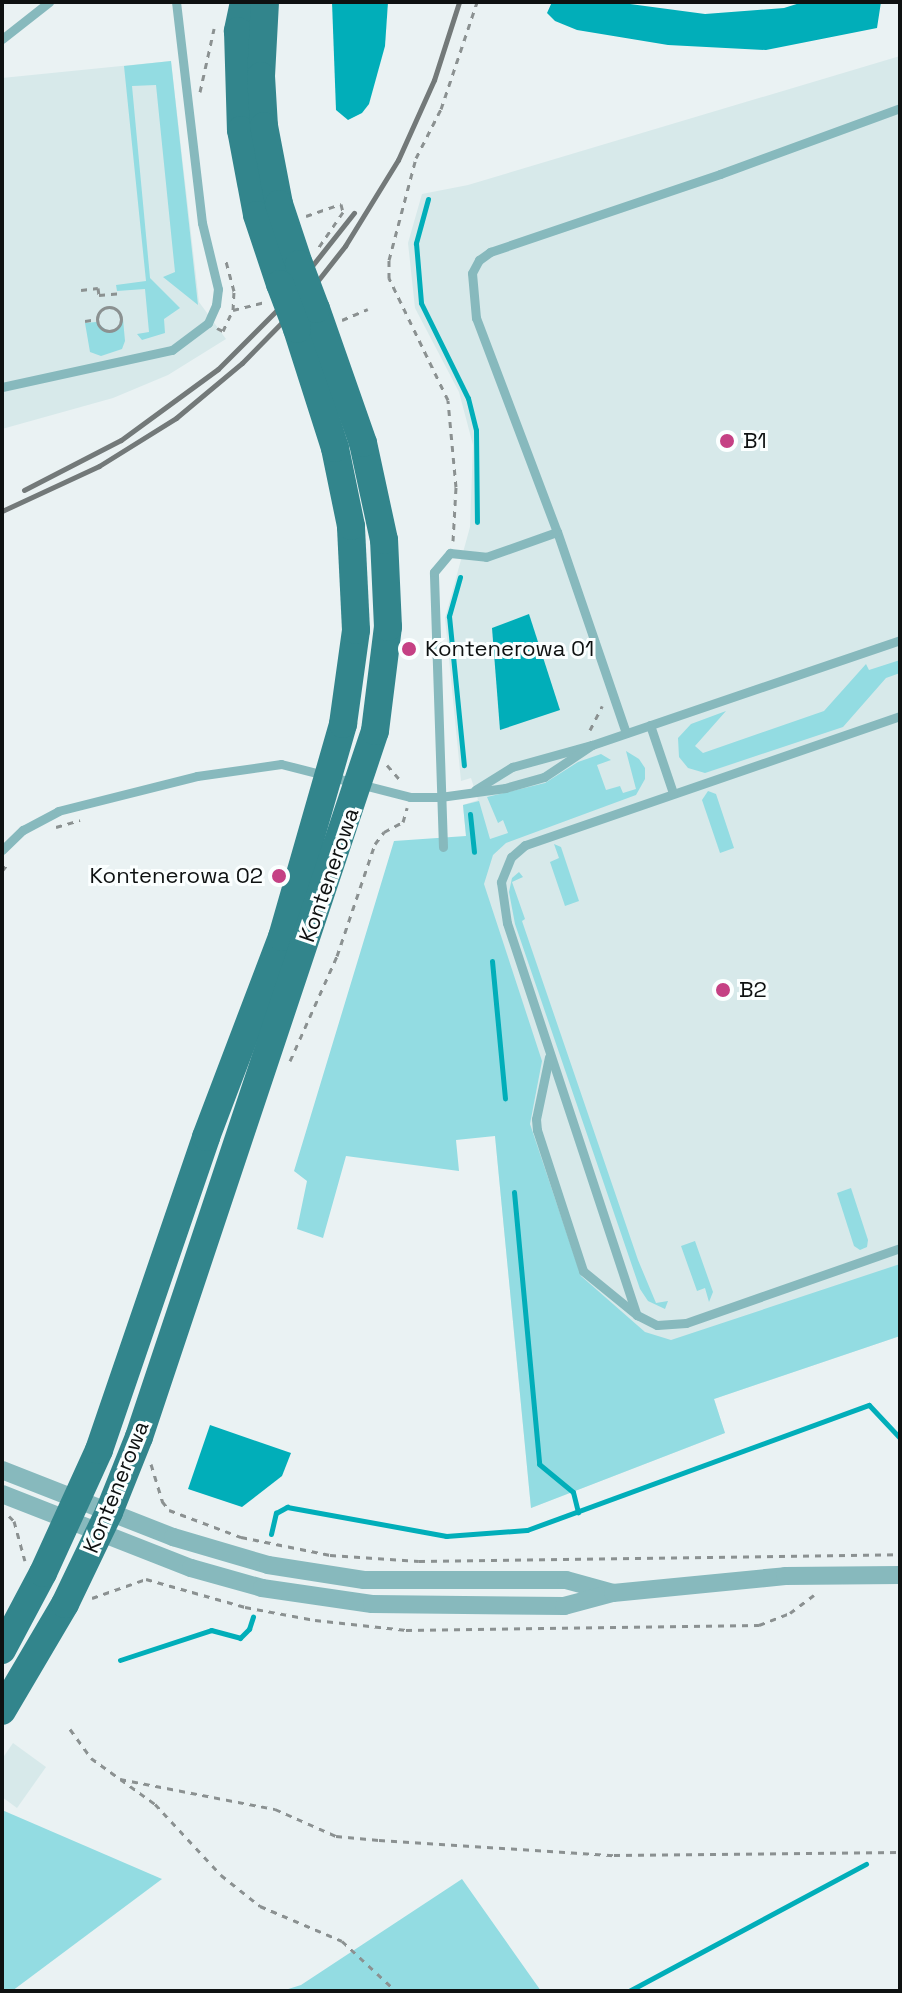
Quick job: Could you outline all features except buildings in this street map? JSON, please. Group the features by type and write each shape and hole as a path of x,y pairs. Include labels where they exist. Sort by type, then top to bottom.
{"main road":[{"name":"Kontenerowa","path":"2,1711 36,1657 104,1523 139,1437 359,784 383,684 388,627 384,540 363,443 306,319 290,274 257,215 241,130 238,31 244,2"},
{"name":"Kontenerowa","path":"265,2 261,76 264,126 290,274"},
{"name":"Kontenerowa","path":"2,1650 73,1511 125,1377 216,1110 282,937 330,775 350,683 356,583 351,526 306,319"}],"street":[{"path":"2,1470 73,1511"},
{"path":"2,1494 73,1511 104,1523 191,1568 262,1588 323,1599 420,1606 564,1606 613,1593 785,1576 900,1575"},
{"path":"104,1523 311,1573 418,1583 566,1580 613,1593"}],"lane":[{"path":"2,39 49,2"},
{"path":"2,387 172,350 194,337 208,323 216,305 218,289 202,223 176,2"},
{"path":"626,733 557,532 476,318 471,291 472,273 479,260 490,252 720,174 900,108"},
{"path":"443,847 432,578 439,563 454,552 486,557 557,532"},
{"path":"475,790 512,767 592,745 900,640"},
{"path":"637,1315 507,923 501,894 504,870 511,857 525,845 900,716"},
{"path":"650,725 673,793"},
{"path":"2,850 23,830 58,811 197,776 281,764 410,797 440,797 505,788 544,777 592,745"},
{"path":"549,1054 536,1119 537,1130 583,1271 637,1315 657,1325 686,1323 900,1248"}],"path":[{"path":"454,552 456,487 448,400 389,278 389,260 416,158 441,109 477,2"},
{"path":"199,95 217,18"},
{"path":"306,216 338,204"},
{"path":"208,323 223,331 233,310 234,291 222,252"},
{"path":"113,285 114,293"},
{"path":"81,290 98,288 99,295 120,293"},
{"path":"107,294 108,307"},
{"path":"97,319 99,311 108,307"},
{"path":"97,319 105,330 118,326 119,313 108,307"},
{"path":"343,319 368,309"},
{"path":"85,321 97,319"},
{"path":"585,735 602,711 597,681 607,678"},
{"path":"289,1063 337,956 375,844 384,832 403,822 410,797"},
{"path":"49,830 88,818"},
{"path":"2,871 16,854"},
{"path":"150,1457 162,1501 169,1510 241,1537 330,1555 443,1561 900,1554"},
{"path":"2,1512 14,1521 26,1565 32,1568"},
{"path":"87,1596 91,1598 146,1579"},
{"path":"674,1627 759,1625 790,1613 815,1593"},
{"path":"70,1729 91,1758 155,1804 221,1875 260,1906 342,1941 396,1991"},
{"path":"120,1779 275,1809 336,1836 614,1855 900,1852"}],"shaded area":[{"path":"332,2 388,2 385,46 369,104 362,113 348,120 336,110"},
{"path":"552,2 615,2 705,14 784,8 803,2 881,2 877,28 766,50 668,45 577,30 555,21 547,13"},
{"path":"900,56 900,1336 714,1399 725,1433 531,1508 463,805 478,800 471,778 461,781 445,618 470,527 473,445 459,392 415,308 408,243 422,194 468,185"},
{"path":"171,61 199,302 226,339 168,375 113,398 2,429 2,78"},
{"path":"171,61 198,305 163,277 175,272 156,85 132,86 150,278 180,308 164,319 165,333 142,340 137,334 149,332 145,289 117,291 116,285 146,281 124,66"},
{"path":"123,319 125,341 122,349 101,356 90,352 85,323 96,322 109,332 118,329"},
{"path":"529,614 560,710 500,730 492,628"},
{"path":"900,660 900,673 886,678 843,727 705,773 688,768 679,757 678,738 691,724 726,711 695,746 703,753 824,711 866,664 869,670"},
{"path":"626,751 639,759 645,768 645,779 636,795 506,843 493,855 484,884 542,1061 530,1124 581,1276 645,1332 671,1340 900,1264 900,1336 714,1399 725,1433 531,1508 495,1136 456,1140 459,1171 346,1156 323,1238 297,1229 307,1181 294,1171 394,841 466,836 463,805 479,801 490,839 508,833 503,820 498,823 487,797 545,783 578,762 601,754 611,760 597,765 606,790 620,786 623,793 636,789"},
{"path":"708,791 716,794 734,848 720,853 702,800"},
{"path":"554,844 561,847 579,901 565,906 550,862 559,858"},
{"path":"519,872 523,877 512,882 525,919 522,921 638,1260 656,1303 668,1301 665,1309 648,1301 640,1289 515,924 509,892 512,878"},
{"path":"851,1188 868,1240 867,1247 860,1250 854,1246 837,1193"},
{"path":"695,1241 713,1292 709,1302 705,1288 697,1291 681,1246"},
{"path":"210,1425 291,1453 282,1476 242,1507 188,1489"},
{"path":"13,1743 46,1767 17,1808 2,1797 2,1759"},
{"path":"2,1810 162,1879 12,1991 2,1991"},
{"path":"462,1879 541,1991 282,1991 301,1985"}],"waterway":[{"path":"428,199 416,243 421,303 468,398 476,430 477,522"},
{"path":"460,577 449,616 464,765"},
{"path":"470,814 474,852"},
{"path":"492,961 505,1098"},
{"path":"514,1192 539,1464 573,1492 578,1512"},
{"path":"271,1534 276,1513 287,1507 446,1536 527,1530 869,1405 900,1438"},
{"path":"120,1660 211,1630 240,1638 249,1629 253,1617"},
{"path":"629,1991 866,1864"}],"railway":[{"path":"2,511 99,466 176,418 242,363 297,307 345,246 398,160 434,80 459,2"},
{"path":"24,490 121,440 218,369 277,310 354,213"}],"place":[{"name":"B1","path":"727,441"},
{"name":"Kontenerowa 01","path":"409,649"},
{"name":"Kontenerowa 02","path":"279,876"},
{"name":"B2","path":"723,990"}]}
